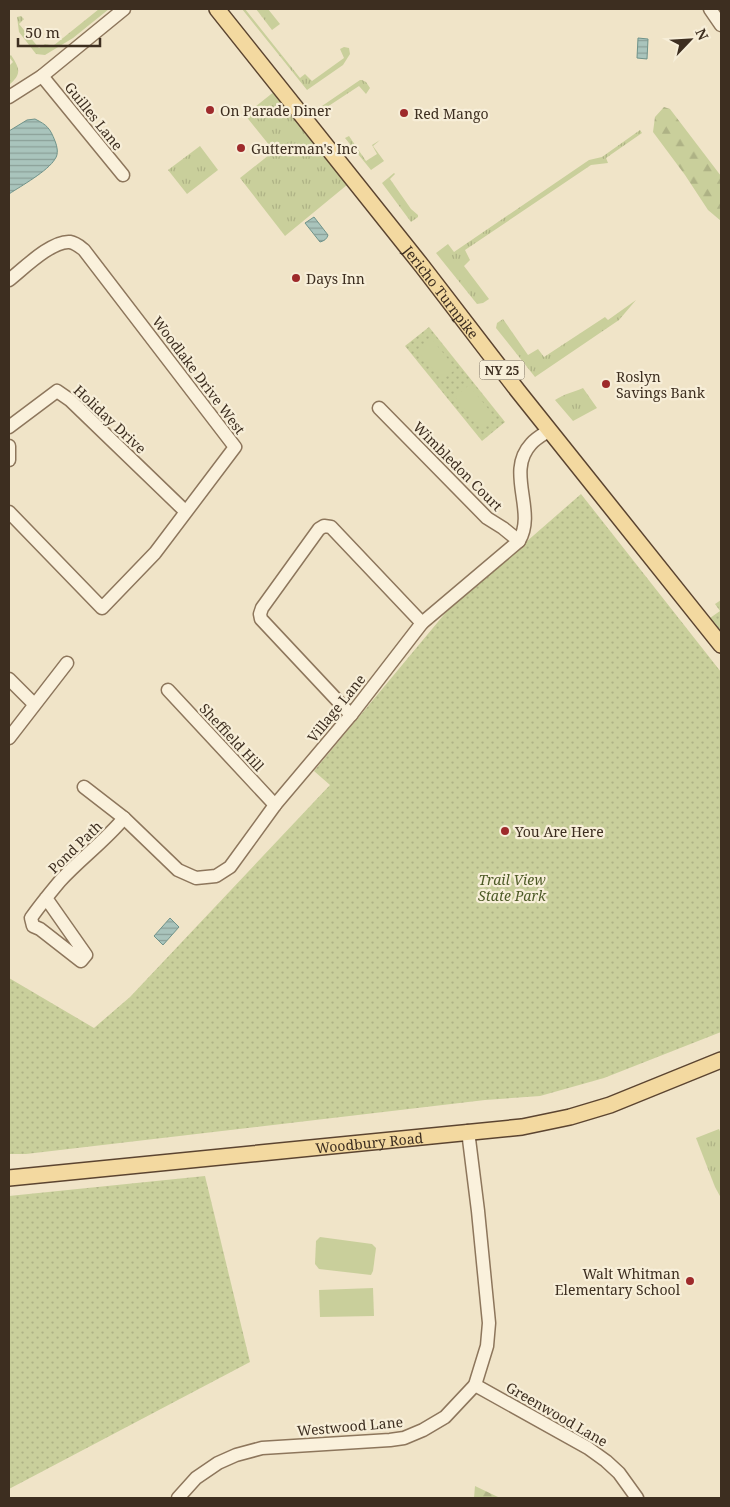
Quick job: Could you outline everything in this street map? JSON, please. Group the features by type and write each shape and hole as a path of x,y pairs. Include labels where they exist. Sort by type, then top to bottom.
{"main road":[{"name":"Jericho Turnpike","path":"217,9 721,645"},
{"name":"Woodbury Road","path":"9,1178 522,1127 578,1115 610,1105 721,1060"}],"street":[{"path":"9,97 42,76 124,9"},
{"path":"710,9 721,25"},
{"name":"Guilles Lane","path":"42,76 123,175"},
{"name":"Woodlake Drive West","path":"9,280 56,244 68,242 78,245 84,250 235,447 155,553 102,608 9,512"},
{"name":"Holiday Drive","path":"9,427 57,391 70,400 185,512"},
{"name":"Wimbledon Court","path":"379,408 487,518 519,541"},
{"path":"519,541 523,534 525,517 520,483 520,469 523,457 531,444 550,430"},
{"path":"9,446 9,460"},
{"path":"351,715 261,619 260,614 262,608 320,529 324,526 331,527 422,624"},
{"name":"Village Lane","path":"84,787 124,818 178,870 196,878 216,876 230,867 275,805 351,715 422,624 519,541"},
{"path":"9,738 67,663"},
{"path":"9,679 34,704"},
{"name":"Sheffield Hill","path":"168,690 275,805"},
{"name":"Pond Path","path":"46,898 86,955 82,961 40,929 33,926 31,918 46,898 61,880 116,828 124,818"},
{"name":"Westwood Lane","path":"178,1498 196,1478 218,1463 236,1454 262,1448 404,1438 423,1430 445,1417 475,1385 487,1346 488,1323 478,1211 468,1131"},
{"name":"Greenwood Lane","path":"475,1385 594,1452 619,1473 637,1498"}],"green space":[{"path":"99,9 109,9 73,38 45,55 36,54 19,32 17,17 21,16 24,19 19,24 39,48 45,44 53,46"},
{"path":"242,9 245,9 300,78 305,74 312,81 344,58 340,49 344,47 349,48 350,54 343,65 307,90"},
{"path":"256,9 268,9 280,24 272,30"},
{"path":"11,55 18,68 18,74 9,85 9,66 13,62 9,57"},
{"path":"360,80 366,82 370,88 366,94 359,86 324,109 322,106"},
{"path":"280,87 353,180 285,236 240,178 274,151 245,115"},
{"path":"664,107 670,109 721,176 721,221 708,210 653,132 655,117"},
{"path":"640,130 642,133 606,158 608,163 591,165 465,250 470,260 464,266 489,299 477,304 436,253 448,244 454,252 589,160 602,157"},
{"path":"349,136 366,161 377,154 372,145 380,140 373,146 384,161 371,170 345,138"},
{"path":"200,146 218,170 187,194 168,170"},
{"path":"394,173 390,179 411,209 418,215 411,222 382,183"},
{"path":"636,300 619,320 535,377 496,328 497,323 503,319 528,355 538,349 544,357 605,317 608,320"},
{"path":"429,327 505,422 482,441 405,346"},
{"path":"431,338 456,369 442,380 417,350"},
{"path":"469,385 494,416 480,427 455,397"},
{"path":"583,388 597,408 573,421 555,400"},
{"name":"Trail View State Park","path":"581,494 721,672 721,1032 604,1078 540,1096 485,1100 26,1154 9,1154 9,978 94,1028 130,997 330,785 314,771 447,611"},
{"path":"721,600 721,634 710,618 720,611 715,604"},
{"path":"719,1129 721,1134 721,1198 696,1138"},
{"path":"205,1176 250,1362 9,1489 9,1196"},
{"path":"320,1237 372,1244 376,1248 371,1275 319,1269 315,1264 316,1241"},
{"path":"373,1288 374,1316 320,1317 319,1290"},
{"path":"475,1486 498,1497 500,1498 474,1498"}],"water":[{"path":"638,38 648,39 647,59 637,58"},
{"path":"35,119 48,127 57,148 56,157 52,164 41,173 9,194 9,131 27,120"},
{"path":"314,217 328,235 325,240 320,242 305,223"},
{"path":"170,918 179,927 163,945 154,936"}],"place":[{"name":"On Parade Diner","path":"210,110"},
{"name":"Red Mango","path":"404,113"},
{"name":"Gutterman's Inc","path":"241,148"},
{"name":"Days Inn","path":"296,278"},
{"name":"Roslyn Savings Bank","path":"606,384"},
{"name":"You Are Here","path":"505,831"},
{"name":"Walt Whitman Elementary School","path":"690,1281"}]}
